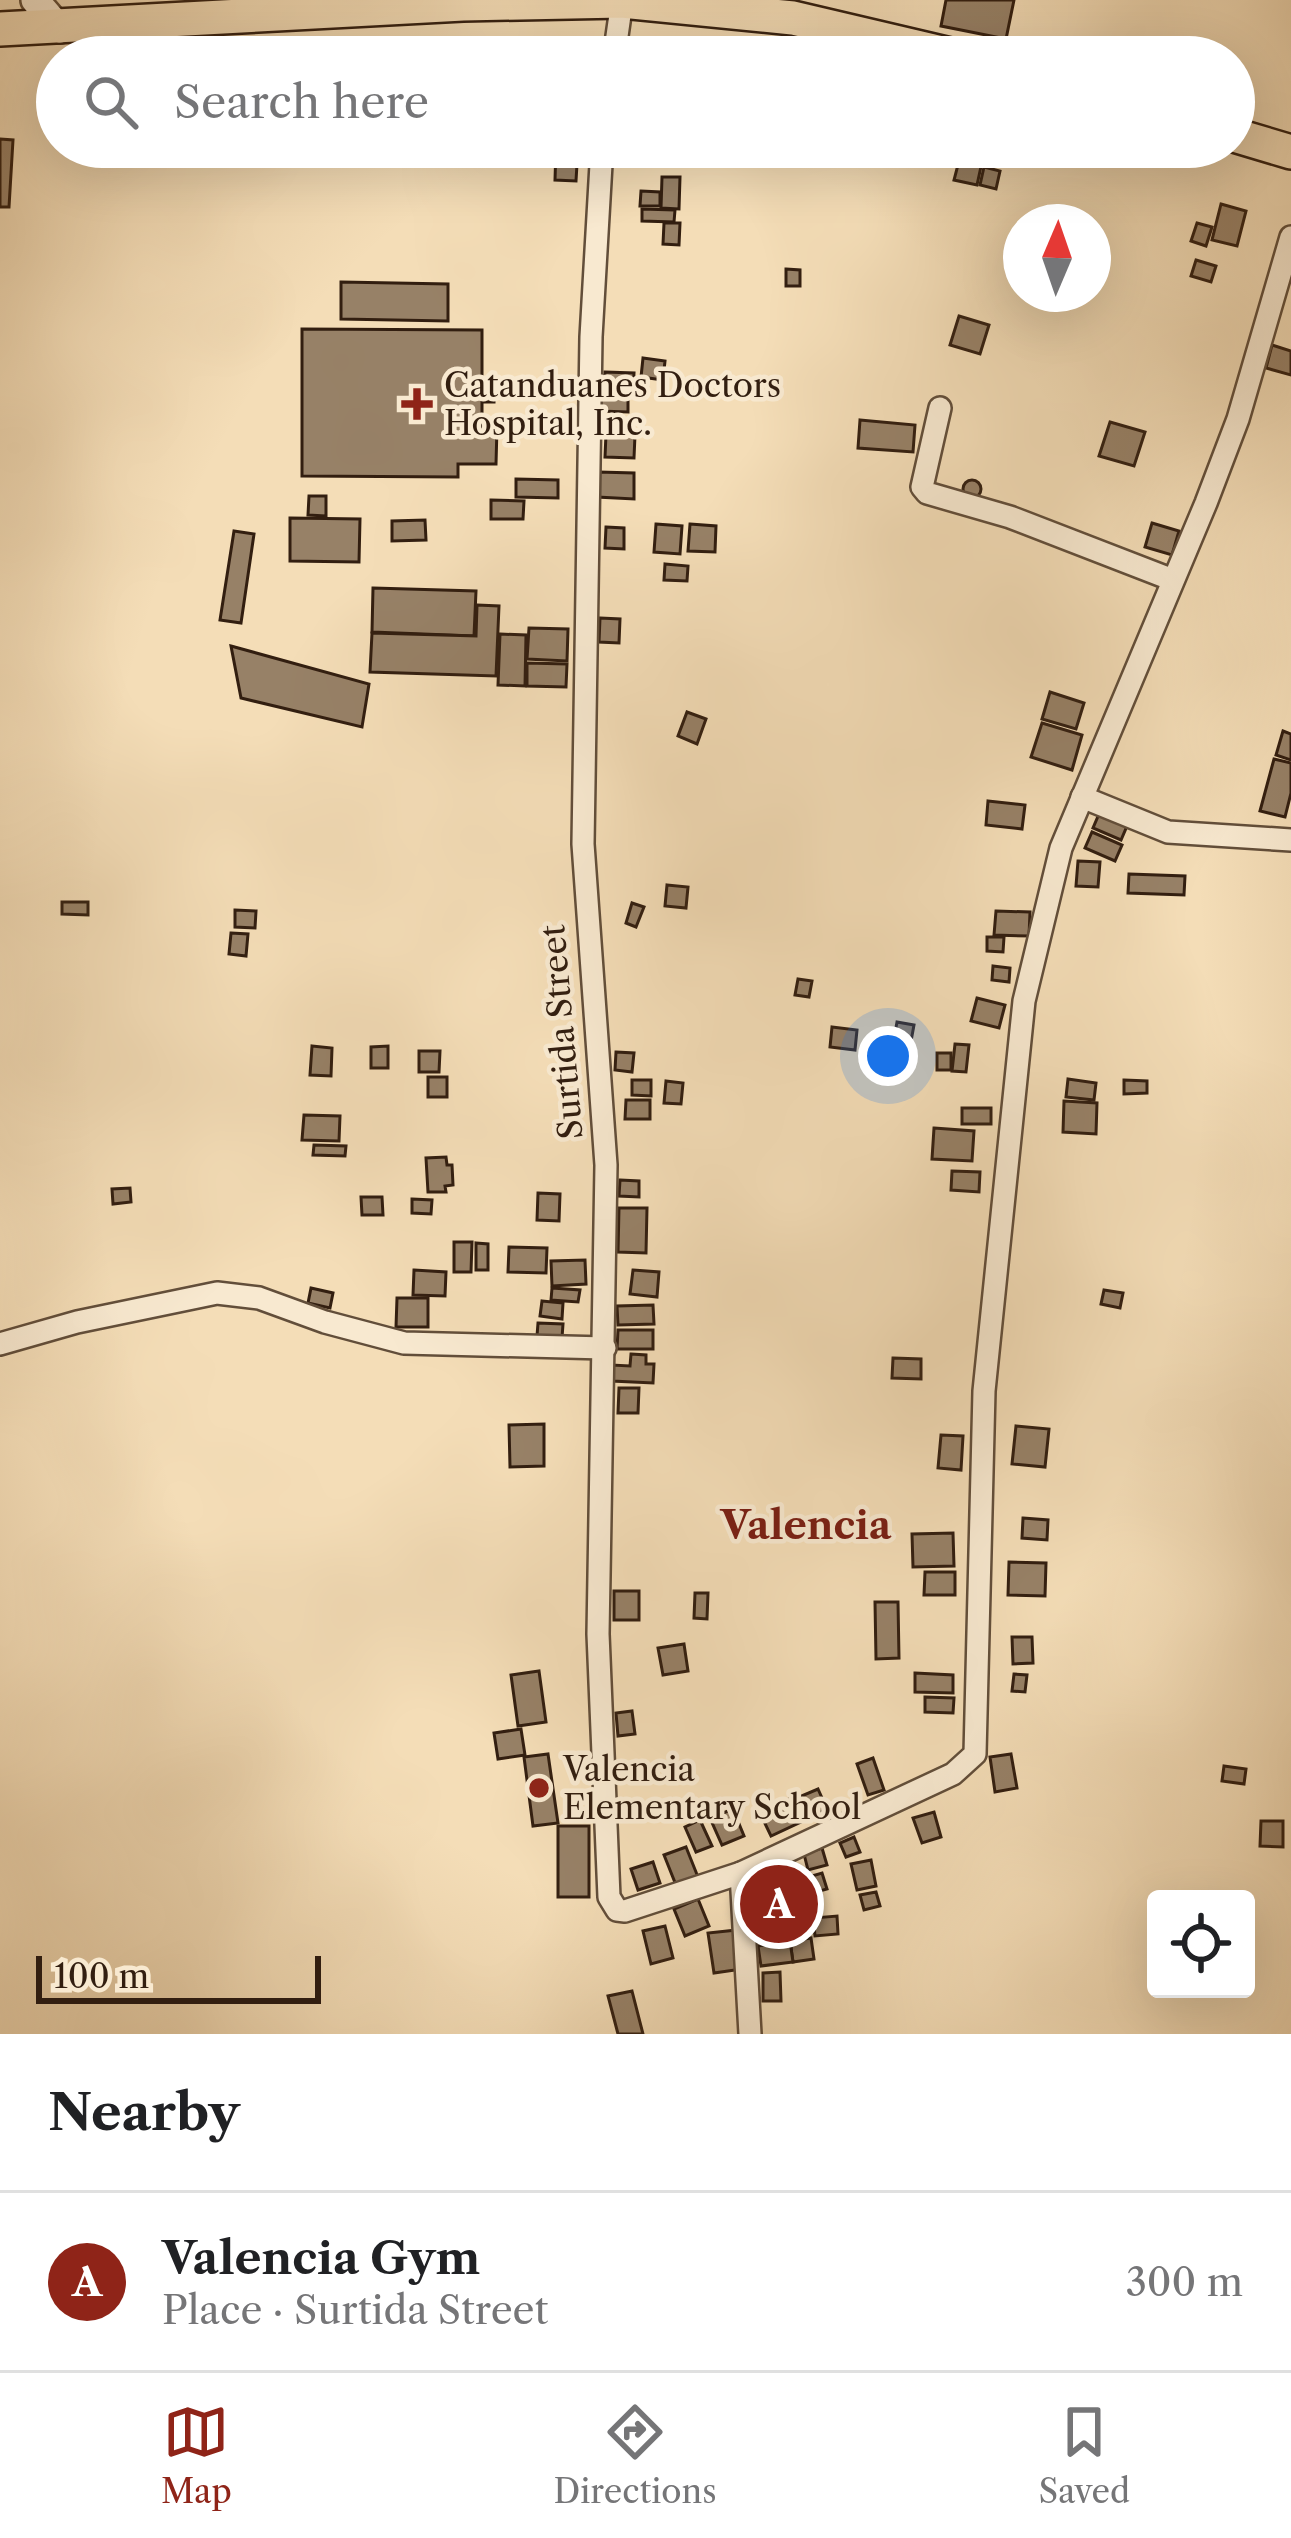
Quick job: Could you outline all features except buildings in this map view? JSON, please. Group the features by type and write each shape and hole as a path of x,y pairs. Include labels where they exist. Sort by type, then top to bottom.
{"main road":[{"path":"0,29 60,29 175,11 622,2 714,8 877,36"},
{"path":"1255,141 1291,152"}],"street":[{"path":"35,0 60,29"},
{"path":"617,36 622,2"},
{"name":"Surtida Street","path":"601,168 591,338 583,844 604,1121 599,1696 609,1897 617,1910 635,1910 741,1873"},
{"path":"750,2034 741,1873 953,1774 975,1754 984,1391 1020,1030 1051,884 1082,797 1140,668 1238,419 1291,237"},
{"path":"940,408 922,487 927,493 1010,517 1173,580"},
{"path":"1082,797 1168,832 1291,840"},
{"path":"0,1344 77,1322 218,1293 259,1298 325,1322 404,1342 605,1348"}],"place":[{"name":"Catanduanes Doctors Hospital, Inc.","path":"417,404"},
{"name":"Valencia Elementary School","path":"539,1788"},
{"name":"Valencia Gym","path":"779,1904"}],"district":[{"name":"Valencia","path":"806,1525"}]}
